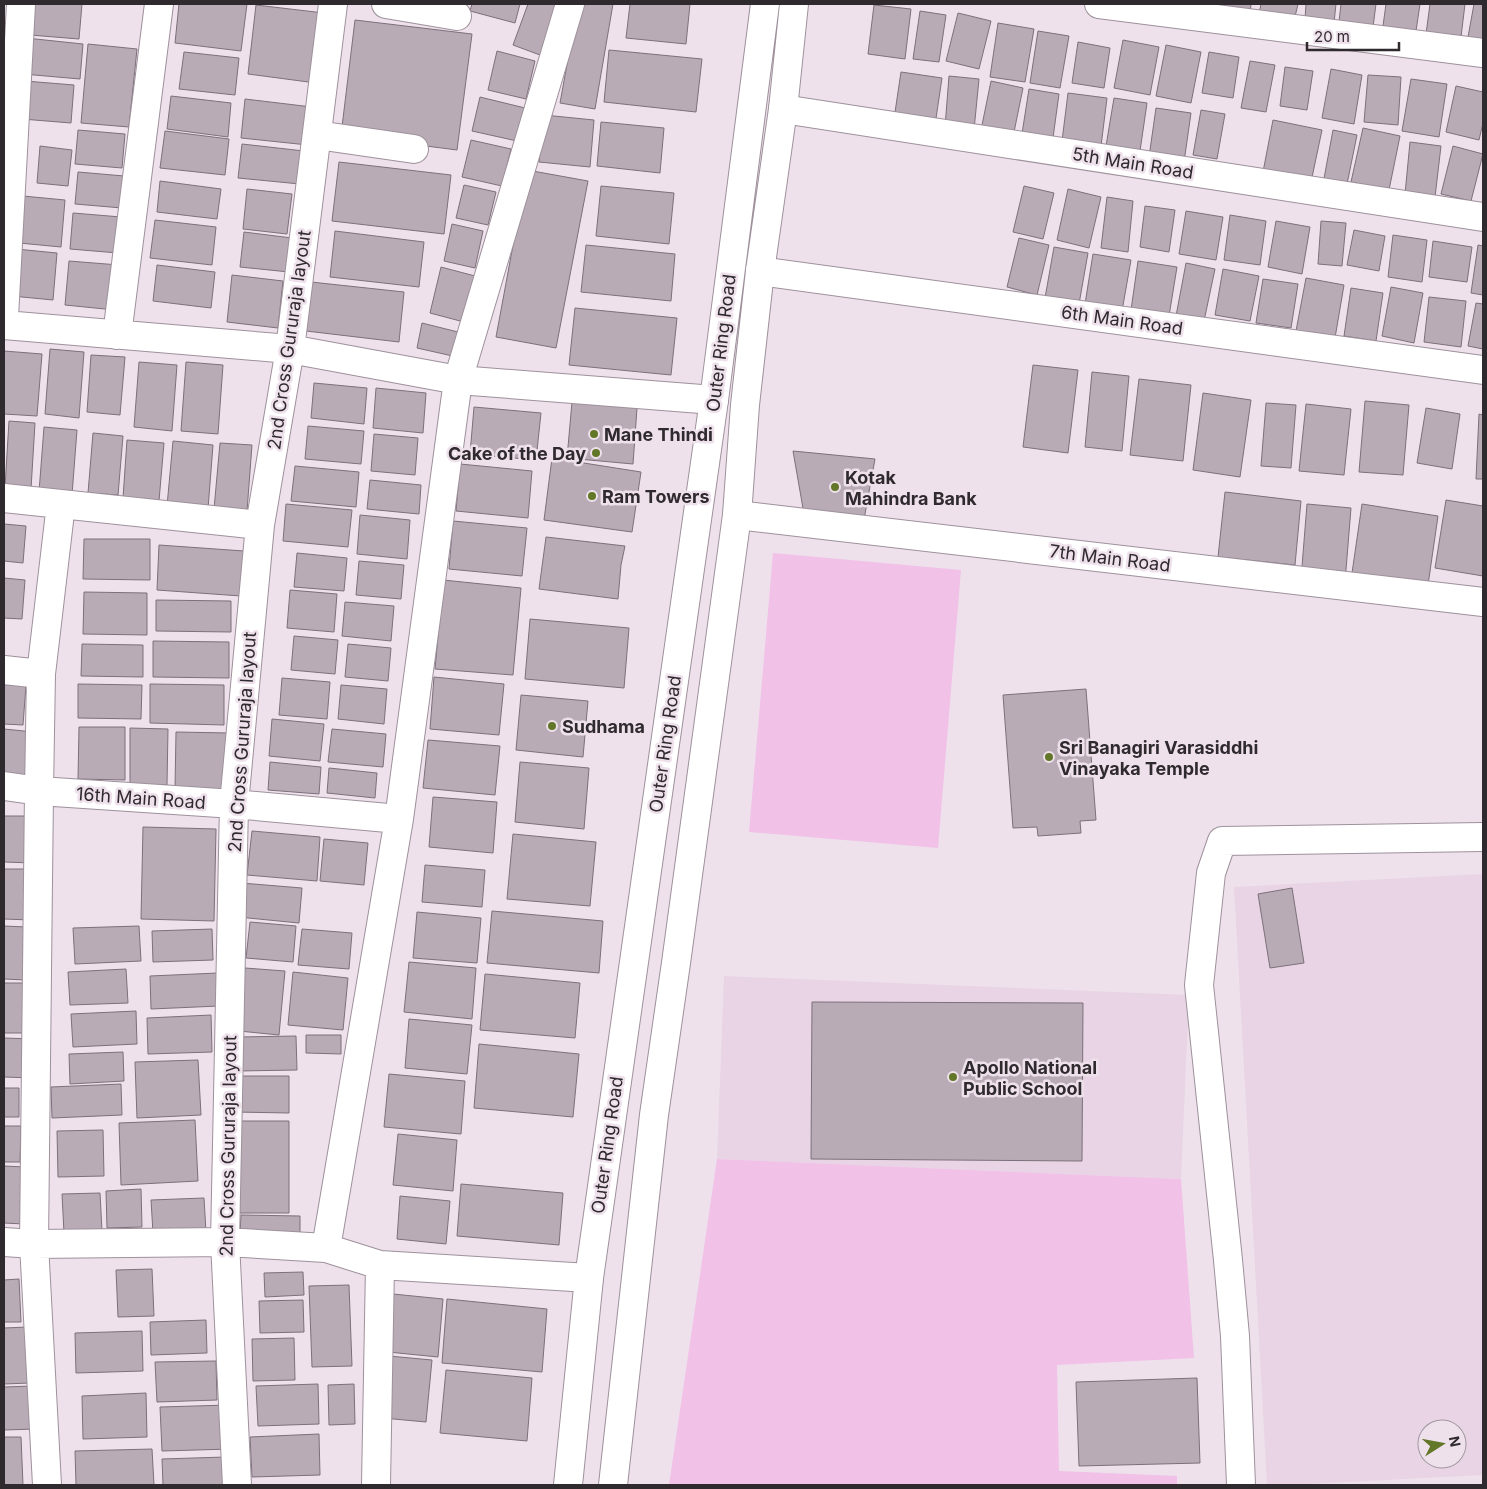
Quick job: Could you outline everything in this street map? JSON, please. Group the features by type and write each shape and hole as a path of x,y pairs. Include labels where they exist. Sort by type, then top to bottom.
{"main road":[{"path":"4,317 21,4"},
{"path":"117,336 159,4"},
{"name":"2nd Cross Gururaja layout","path":"237,1485 225,1242 234,804 260,525 290,350 333,4"},
{"path":"386,4 457,16"},
{"path":"326,1248 399,818 458,380 570,4"},
{"name":"Outer Ring Road","path":"568,1485 588,1278 714,400 765,4"},
{"name":"Outer Ring Road","path":"613,1485 654,1115 736,515 745,405 760,271 783,109 794,4"},
{"path":"1099,4 1483,53"},
{"name":"5th Main Road","path":"783,109 1483,217"},
{"path":"317,135 414,149"},
{"name":"6th Main Road","path":"760,271 1483,370"},
{"path":"4,325 290,350 458,380 714,400"},
{"path":"4,498 260,525"},
{"path":"47,1485 34,1244 38,791 41,674 61,504"},
{"name":"7th Main Road","path":"736,515 1483,602"},
{"path":"4,670 41,674"},
{"name":"16th Main Road","path":"4,786 38,791 234,804 399,818"},
{"path":"1241,1485 1234,1326 1199,985 1211,873 1222,841 1483,837"},
{"path":"4,1242 34,1244 225,1242 326,1248 380,1265 588,1278"},
{"path":"376,1485 380,1265"}],"shaded area":[{"path":"773,553 961,570 938,848 749,832"},
{"path":"1483,874 1483,1475 1267,1485 1234,887"},
{"name":"Apollo National Public School","path":"724,976 1189,995 1181,1179 717,1159"},
{"path":"717,1159 1181,1179 1194,1358 1057,1365 1059,1471 1177,1476 1177,1485 669,1485"}],"building":[{"path":"33,4 82,4 79,39 30,35"},
{"path":"179,4 247,4 241,51 175,43"},
{"path":"472,4 520,4 515,23 470,11"},
{"path":"528,4 559,4 540,55 513,45"},
{"path":"578,4 613,4 595,109 560,103"},
{"path":"630,4 690,4 686,44 626,38"},
{"path":"1210,4 1251,4 1250,15 1210,9"},
{"path":"1261,4 1298,4 1294,21 1259,14"},
{"path":"1306,4 1336,4 1334,23 1305,19"},
{"path":"1341,4 1376,4 1373,27 1339,22"},
{"path":"1386,4 1420,4 1416,31 1383,26"},
{"path":"1430,4 1465,4 1461,37 1426,34"},
{"path":"1474,4 1483,4 1483,40 1468,37"},
{"path":"256,5 324,13 316,83 248,74"},
{"path":"874,5 911,9 905,59 868,54"},
{"path":"920,11 946,15 939,62 913,59"},
{"path":"958,13 991,21 979,69 946,61"},
{"path":"355,20 472,34 457,150 341,135"},
{"path":"998,23 1034,29 1025,82 990,77"},
{"path":"1038,31 1069,36 1060,88 1030,83"},
{"path":"26,38 83,44 80,79 23,74"},
{"path":"1123,40 1159,47 1150,95 1114,88"},
{"path":"1078,42 1110,48 1104,88 1072,83"},
{"path":"88,44 137,49 129,127 81,123"},
{"path":"1166,45 1201,52 1191,103 1156,96"},
{"path":"609,50 702,59 696,112 604,102"},
{"path":"497,51 535,61 526,99 488,90"},
{"path":"184,52 239,58 235,95 179,89"},
{"path":"1209,52 1239,57 1233,98 1202,93"},
{"path":"1250,61 1275,65 1266,112 1241,108"},
{"path":"1285,67 1313,71 1307,110 1280,106"},
{"path":"1331,69 1362,75 1354,124 1322,118"},
{"path":"901,72 942,78 935,125 894,119"},
{"path":"1368,75 1401,77 1398,125 1364,122"},
{"path":"949,76 979,79 974,130 945,127"},
{"path":"1411,79 1447,84 1439,137 1402,131"},
{"path":"25,81 74,85 71,123 22,119"},
{"path":"991,81 1023,88 1013,137 981,130"},
{"path":"1456,86 1483,92 1483,123 1479,140 1446,132"},
{"path":"1029,89 1059,94 1052,145 1021,140"},
{"path":"1068,93 1107,98 1101,146 1062,141"},
{"path":"171,96 231,103 228,137 167,129"},
{"path":"480,97 525,108 517,141 472,131"},
{"path":"1114,98 1147,103 1140,151 1106,146"},
{"path":"245,99 312,107 308,145 241,138"},
{"path":"1156,108 1191,113 1184,162 1149,157"},
{"path":"1201,110 1225,114 1217,159 1193,155"},
{"path":"544,115 594,120 590,167 539,162"},
{"path":"1273,120 1322,130 1311,182 1263,172"},
{"path":"601,122 664,128 660,173 597,166"},
{"path":"1363,128 1400,136 1389,190 1351,182"},
{"path":"78,130 125,134 122,168 75,164"},
{"path":"1333,130 1357,135 1346,189 1323,184"},
{"path":"165,131 229,139 225,175 160,168"},
{"path":"471,140 511,149 502,186 462,177"},
{"path":"1410,142 1441,146 1435,197 1405,194"},
{"path":"242,144 304,151 300,184 238,178"},
{"path":"40,146 72,150 68,186 37,183"},
{"path":"1453,146 1483,154 1471,201 1441,194"},
{"path":"339,162 451,175 444,234 332,221"},
{"path":"527,170 588,181 556,348 496,337"},
{"path":"78,172 124,176 122,208 75,204"},
{"path":"160,181 221,189 217,219 157,212"},
{"path":"464,185 496,192 488,225 456,218"},
{"path":"601,186 674,193 669,244 596,236"},
{"path":"1024,186 1054,193 1043,239 1013,232"},
{"path":"247,189 292,194 287,234 243,229"},
{"path":"1068,189 1101,197 1089,248 1057,240"},
{"path":"23,196 65,200 61,247 19,243"},
{"path":"1107,197 1133,201 1128,252 1101,248"},
{"path":"1145,206 1175,210 1169,252 1140,247"},
{"path":"1186,211 1223,217 1216,260 1179,254"},
{"path":"73,213 121,217 118,253 70,249"},
{"path":"1230,215 1266,221 1260,265 1224,260"},
{"path":"155,220 216,227 212,265 150,258"},
{"path":"1276,221 1310,227 1302,274 1268,267"},
{"path":"1321,221 1346,223 1342,266 1318,264"},
{"path":"452,224 483,231 475,268 444,261"},
{"path":"1354,230 1385,236 1379,271 1347,265"},
{"path":"335,231 424,242 419,287 330,277"},
{"path":"244,232 292,238 289,272 240,267"},
{"path":"1393,235 1427,240 1422,282 1388,277"},
{"path":"1019,238 1049,245 1037,295 1007,287"},
{"path":"1433,241 1472,247 1467,282 1429,277"},
{"path":"586,245 675,254 671,301 581,292"},
{"path":"1478,245 1483,246 1483,295 1471,293"},
{"path":"1054,247 1088,253 1079,304 1045,298"},
{"path":"16,249 57,253 53,300 12,296"},
{"path":"1093,254 1131,260 1122,311 1085,304"},
{"path":"69,261 119,265 115,310 65,305"},
{"path":"1138,261 1177,267 1169,316 1131,310"},
{"path":"1186,263 1215,269 1204,321 1176,316"},
{"path":"157,265 215,272 211,308 153,301"},
{"path":"441,267 475,276 464,322 430,313"},
{"path":"1223,269 1259,276 1250,321 1215,315"},
{"path":"232,275 283,281 278,328 227,322"},
{"path":"1306,278 1344,285 1335,338 1296,331"},
{"path":"1263,279 1298,284 1291,328 1256,323"},
{"path":"311,282 404,292 399,342 306,331"},
{"path":"1391,287 1423,293 1414,343 1382,336"},
{"path":"1351,288 1383,293 1376,341 1344,336"},
{"path":"1429,297 1466,301 1461,347 1424,342"},
{"path":"1476,303 1483,304 1483,349 1468,346"},
{"path":"575,308 677,318 671,375 569,365"},
{"path":"422,323 462,333 457,357 417,348"},
{"path":"50,349 84,352 79,418 45,414"},
{"path":"4,351 42,354 37,416 4,414"},
{"path":"91,355 125,357 120,415 87,412"},
{"path":"139,362 177,365 172,431 134,427"},
{"path":"186,362 223,365 218,434 181,431"},
{"path":"1033,365 1078,370 1068,453 1023,447"},
{"path":"1092,372 1129,376 1122,451 1085,447"},
{"path":"1139,379 1191,385 1183,461 1130,455"},
{"path":"314,383 367,388 364,424 311,418"},
{"path":"376,388 426,393 423,433 373,428"},
{"path":"1203,393 1251,400 1240,477 1193,470"},
{"path":"1365,401 1409,405 1403,475 1359,472"},
{"path":"572,402 637,408 633,464 567,458"},
{"path":"1266,403 1296,405 1291,468 1261,466"},
{"path":"1306,404 1351,409 1344,475 1299,471"},
{"path":"474,407 541,413 536,460 470,454"},
{"path":"1426,408 1460,414 1452,469 1417,463"},
{"path":"1479,414 1483,415 1483,479 1476,479"},
{"path":"9,421 35,423 31,489 5,487"},
{"path":"308,426 364,431 361,464 305,459"},
{"path":"44,427 77,430 72,495 39,492"},
{"path":"93,433 123,436 118,495 88,493"},
{"path":"374,434 418,438 415,475 371,471"},
{"path":"127,440 164,443 159,501 123,498"},
{"path":"173,441 213,445 208,509 167,506"},
{"path":"220,443 252,445 247,511 214,509"},
{"name":"Kotak Mahindra Bank","path":"793,451 875,459 863,525 804,514"},
{"name":"Ram Towers","path":"552,458 641,472 632,532 544,520"},
{"path":"460,464 532,471 528,518 456,511"},
{"path":"295,466 359,472 356,507 291,501"},
{"path":"370,480 421,485 419,514 367,509"},
{"path":"1225,492 1301,501 1295,565 1218,557"},
{"path":"1446,500 1483,506 1483,576 1435,568"},
{"path":"286,504 352,510 348,547 283,541"},
{"path":"1307,504 1351,508 1345,582 1301,579"},
{"path":"1362,504 1438,516 1428,585 1352,573"},
{"path":"360,515 410,520 407,559 357,554"},
{"path":"453,521 527,528 522,576 449,569"},
{"path":"4,524 26,526 23,563 4,561"},
{"path":"546,537 625,546 618,599 539,589"},
{"path":"84,539 150,539 150,580 83,579"},
{"path":"159,545 244,551 241,596 157,590"},
{"path":"297,553 347,558 344,591 294,587"},
{"path":"359,561 404,565 401,599 356,595"},
{"path":"4,578 25,580 22,619 4,618"},
{"path":"443,580 521,588 513,675 435,669"},
{"path":"290,590 337,594 334,632 287,628"},
{"path":"84,592 147,593 147,635 83,634"},
{"path":"156,600 231,601 231,632 156,631"},
{"path":"345,602 394,606 391,641 342,636"},
{"path":"530,619 629,628 624,688 525,679"},
{"path":"294,636 338,640 335,674 291,670"},
{"path":"153,641 229,642 229,678 153,677"},
{"path":"82,644 143,645 143,677 81,676"},
{"path":"348,644 391,648 388,681 345,677"},
{"path":"434,677 504,684 499,735 430,729"},
{"path":"282,678 330,682 327,719 279,715"},
{"path":"4,683 26,685 23,725 4,724"},
{"path":"78,684 142,685 141,719 78,718"},
{"path":"150,684 224,685 224,725 150,723"},
{"path":"341,685 387,689 384,724 338,719"},
{"name":"Sri Banagiri Varasiddhi Vinayaka Temple","path":"1086,689 1096,820 1080,821 1081,833 1038,836 1037,827 1013,828 1003,695"},
{"name":"Sudhama","path":"521,695 588,701 583,757 516,750"},
{"path":"272,719 324,724 320,761 269,756"},
{"path":"79,727 125,727 125,780 78,779"},
{"path":"130,728 168,729 167,785 130,784"},
{"path":"4,729 34,732 30,777 4,775"},
{"path":"332,729 386,734 383,767 328,762"},
{"path":"176,732 230,733 229,790 175,789"},
{"path":"428,740 500,746 495,795 423,788"},
{"path":"270,762 321,767 319,794 268,790"},
{"path":"520,762 589,768 584,829 515,822"},
{"path":"329,768 377,773 375,798 327,793"},
{"path":"433,797 497,802 493,853 429,847"},
{"path":"4,816 33,816 32,863 4,862"},
{"path":"143,827 216,829 214,921 141,919"},
{"path":"252,831 320,837 317,881 247,875"},
{"path":"513,834 596,842 590,906 507,899"},
{"path":"324,839 368,843 364,885 320,881"},
{"path":"425,865 485,870 482,907 422,902"},
{"path":"4,869 32,869 31,920 4,919"},
{"path":"241,883 302,888 299,923 238,917"},
{"path":"1292,888 1304,963 1270,968 1258,894"},
{"path":"492,911 603,921 599,973 487,963"},
{"path":"417,912 481,918 477,963 413,958"},
{"path":"250,922 296,926 293,962 246,958"},
{"path":"4,926 27,927 26,980 4,979"},
{"path":"139,926 141,961 75,964 73,928"},
{"path":"212,929 213,960 153,962 152,931"},
{"path":"302,929 352,933 349,969 298,965"},
{"path":"409,962 476,968 472,1019 404,1012"},
{"path":"245,968 285,971 279,1035 239,1031"},
{"path":"126,969 128,1003 70,1005 68,972"},
{"path":"293,972 348,978 343,1030 288,1025"},
{"path":"218,973 219,1006 151,1009 150,976"},
{"path":"485,974 580,983 575,1038 480,1030"},
{"path":"4,983 25,983 23,1033 4,1033"},
{"path":"812,1002 1083,1003 1082,1161 811,1159"},
{"path":"136,1011 137,1044 73,1047 71,1014"},
{"path":"211,1015 212,1052 148,1054 147,1018"},
{"path":"409,1019 472,1025 467,1074 405,1068"},
{"path":"306,1035 341,1035 341,1054 306,1053"},
{"path":"296,1036 297,1070 239,1071 238,1037"},
{"path":"4,1038 34,1039 34,1078 4,1077"},
{"path":"479,1044 579,1054 573,1117 474,1108"},
{"path":"123,1052 124,1081 70,1084 69,1054"},
{"path":"198,1060 201,1115 137,1118 135,1062"},
{"path":"389,1074 465,1081 461,1134 384,1127"},
{"path":"234,1076 289,1076 289,1113 234,1112"},
{"path":"121,1084 122,1115 52,1118 51,1087"},
{"path":"4,1088 19,1088 19,1117 4,1117"},
{"path":"195,1120 198,1181 121,1185 119,1123"},
{"path":"237,1121 289,1121 289,1213 236,1213"},
{"path":"4,1126 21,1126 20,1162 4,1162"},
{"path":"103,1130 104,1176 58,1177 57,1131"},
{"path":"398,1134 457,1140 453,1191 393,1185"},
{"path":"4,1166 25,1167 24,1224 4,1223"},
{"path":"461,1184 563,1193 559,1245 457,1236"},
{"path":"141,1189 142,1227 107,1228 106,1191"},
{"path":"100,1193 102,1231 64,1233 62,1194"},
{"path":"400,1196 450,1201 446,1244 397,1239"},
{"path":"204,1198 206,1232 153,1233 151,1200"},
{"path":"241,1215 300,1216 300,1234 240,1234"},
{"path":"152,1269 154,1316 118,1317 116,1270"},
{"path":"303,1272 304,1295 265,1297 264,1273"},
{"path":"19,1279 21,1322 4,1322 4,1280"},
{"path":"349,1285 352,1366 312,1367 309,1286"},
{"path":"393,1294 443,1299 438,1357 388,1352"},
{"path":"447,1299 547,1309 542,1372 442,1363"},
{"path":"303,1300 304,1332 260,1333 259,1301"},
{"path":"206,1320 207,1353 151,1355 150,1322"},
{"path":"28,1327 30,1383 4,1384 4,1328"},
{"path":"142,1331 143,1371 76,1373 75,1333"},
{"path":"294,1338 295,1380 253,1381 252,1339"},
{"path":"389,1356 432,1360 426,1422 383,1418"},
{"path":"216,1361 217,1400 157,1402 155,1362"},
{"path":"446,1370 532,1378 527,1441 440,1433"},
{"path":"1197,1378 1200,1463 1079,1466 1076,1382"},
{"path":"318,1384 319,1424 258,1426 256,1386"},
{"path":"354,1384 355,1424 329,1425 328,1385"},
{"path":"32,1386 34,1429 4,1430 4,1387"},
{"path":"146,1393 147,1437 83,1439 82,1396"},
{"path":"229,1405 231,1449 162,1451 160,1407"},
{"path":"319,1434 320,1475 252,1477 250,1437"},
{"path":"4,1437 21,1437 23,1485 4,1485"},
{"path":"152,1449 154,1485 76,1485 75,1451"},
{"path":"225,1457 226,1485 163,1485 162,1459"}],"place":[{"name":"Mane Thindi","path":"594,434"},
{"name":"Cake of the Day","path":"596,453"},
{"name":"Kotak Mahindra Bank","path":"835,487"},
{"name":"Ram Towers","path":"592,496"},
{"name":"Sudhama","path":"552,726"},
{"name":"Sri Banagiri Varasiddhi Vinayaka Temple","path":"1049,757"},
{"name":"Apollo National Public School","path":"953,1077"}]}
